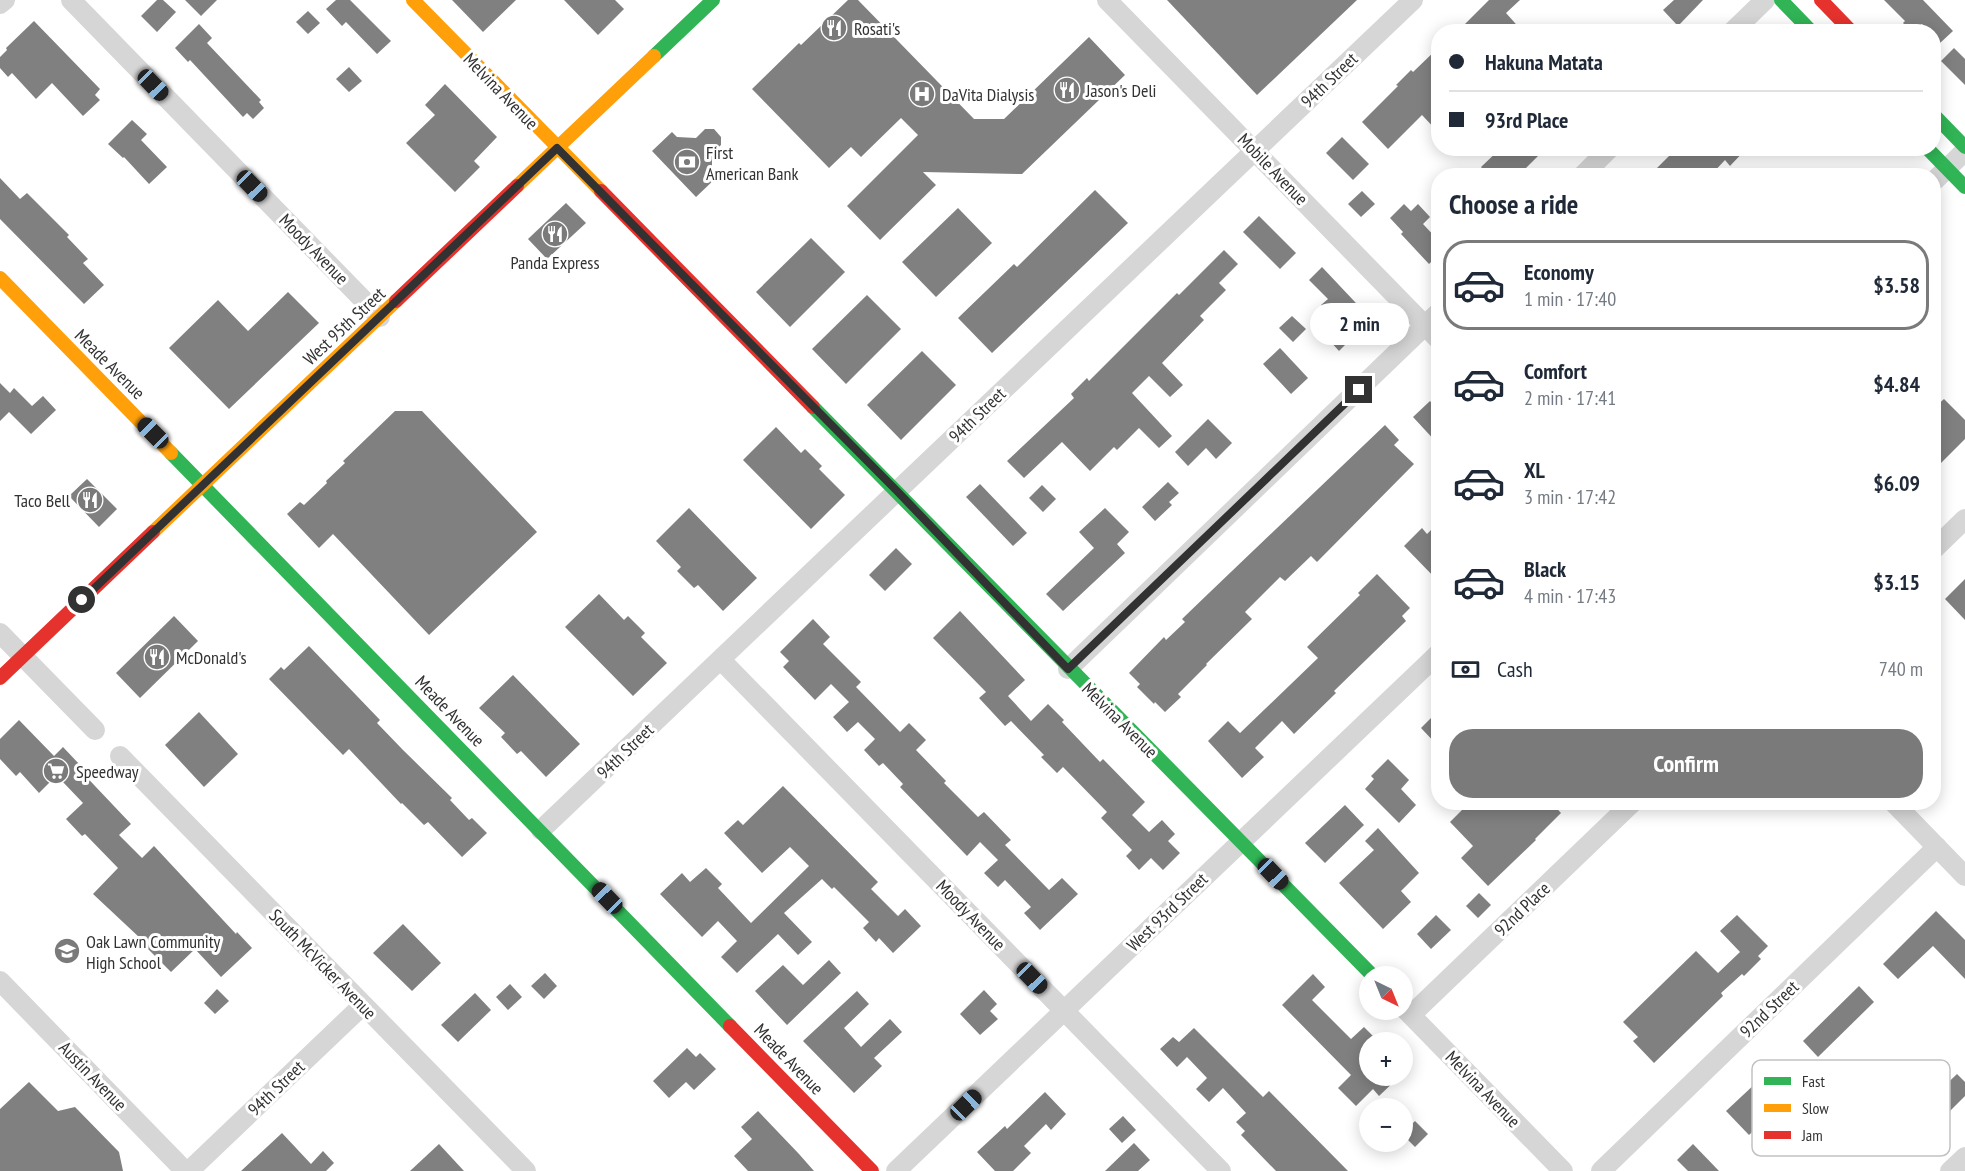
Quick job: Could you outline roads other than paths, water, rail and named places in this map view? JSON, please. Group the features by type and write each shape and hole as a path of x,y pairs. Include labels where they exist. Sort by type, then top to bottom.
{"street":[{"path":"0,4 5,0"},
{"name":"Moody Avenue","path":"71,0 380,317"},
{"name":"Melvina Avenue","path":"413,0 897,491 1068,669 1363,966"},
{"name":"West 95th Street","path":"0,678 714,0"},
{"name":"Mobile Avenue","path":"1107,0 1254,151 1431,323"},
{"name":"94th Street","path":"541,830 1413,0"},
{"path":"1740,24 1765,0"},
{"path":"1781,0 1804,24"},
{"path":"1821,0 1844,24"},
{"path":"1941,123 1965,149 1941,174"},
{"path":"1590,168 1602,156"},
{"path":"1941,175 1965,187"},
{"name":"Meade Avenue","path":"0,278 872,1171"},
{"path":"1068,669 1431,329"},
{"path":"1941,542 1965,519"},
{"path":"0,633 95,730"},
{"name":"Moody Avenue","path":"721,660 1221,1171"},
{"name":"West 93rd Street","path":"896,1171 1431,661"},
{"name":"South McVicker Avenue","path":"120,756 526,1171"},
{"name":"92nd Place","path":"1413,1004 1624,810"},
{"path":"1901,810 1965,876"},
{"name":"92nd Street","path":"1601,1171 1937,847"},
{"name":"Austin Avenue","path":"0,981 187,1171"},
{"name":"94th Street","path":"187,1171 363,1005"},
{"name":"Melvina Avenue","path":"1413,1016 1563,1171"},
{"path":"1950,1171 1965,1157"}],"place":[{"name":"Rosati's","path":"834,28"},
{"name":"Jason's Deli","path":"1067,90"},
{"name":"DaVita Dialysis","path":"922,94"},
{"name":"First American Bank","path":"687,162"},
{"name":"Panda Express","path":"555,234"},
{"name":"Taco Bell","path":"90,500"},
{"name":"McDonald's","path":"157,657"},
{"name":"Speedway","path":"56,771"},
{"name":"Oak Lawn Community High School","path":"67,951"}]}
